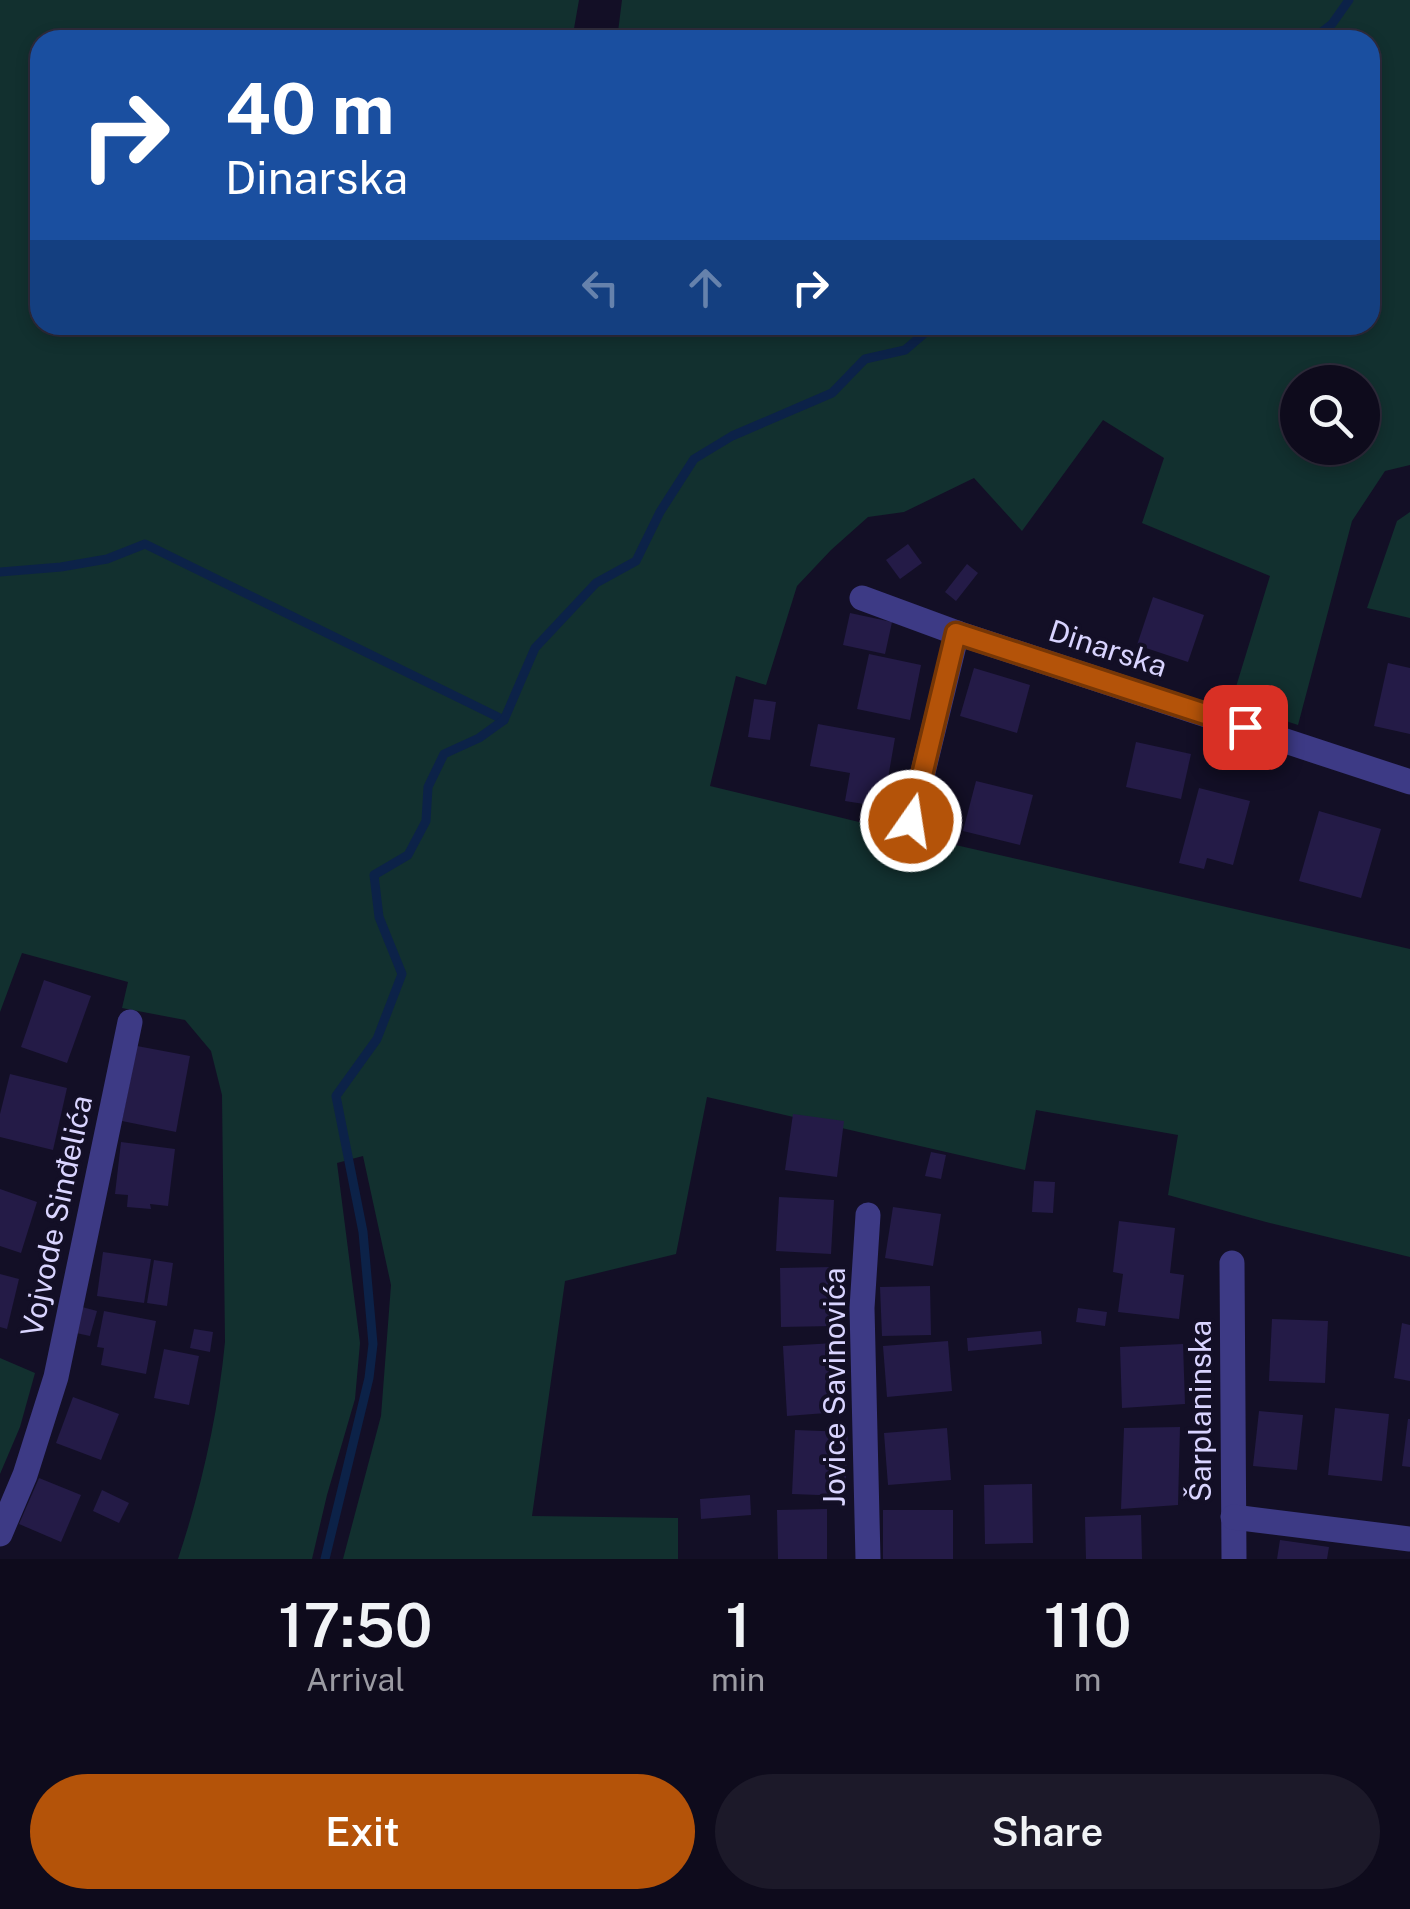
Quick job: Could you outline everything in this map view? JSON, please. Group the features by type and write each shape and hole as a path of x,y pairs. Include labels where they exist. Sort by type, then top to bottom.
{"street":[{"name":"Dinarska","path":"862,598 956,633 1410,782"},
{"path":"911,821 956,633"},
{"name":"Vojvode Sinđelića","path":"0,1534 25,1475 56,1377 130,1022"},
{"name":"Jovice Savinovića","path":"868,1215 862,1308 868,1559"},
{"name":"Šarplaninska","path":"1232,1263 1234,1559"},
{"path":"1234,1517 1410,1539"}],"green space":[{"path":"0,0 579,0 574,30 30,30 30,335 1380,335 1380,30 618,30 622,0 1410,0 1410,465 1385,471 1352,521 1298,725 1231,703 1270,576 1142,523 1164,458 1103,420 1022,531 974,478 904,512 868,517 831,550 797,586 766,685 736,676 710,786 1410,949 1410,1257 1168,1195 1178,1135 1036,1110 1025,1170 707,1097 676,1254 565,1281 532,1516 678,1518 678,1559 343,1559 381,1416 391,1285 363,1156 337,1163 360,1343 355,1399 312,1559 178,1559 208,1452 225,1342 222,1095 211,1051 185,1020 122,1008 128,982 22,953 0,1012"},
{"path":"1410,512 1410,618 1367,608 1397,521"},
{"path":"0,1358 35,1373 20,1427 0,1474"}],"building":[{"path":"908,544 922,563 900,579 886,560"},
{"path":"967,564 978,573 956,601 945,592"},
{"path":"1153,597 1204,615 1188,662 1137,645"},
{"path":"850,613 892,622 885,654 843,645"},
{"path":"869,654 921,665 910,720 857,709"},
{"path":"1388,663 1410,668 1410,734 1374,726"},
{"path":"974,668 1030,685 1017,733 960,716"},
{"path":"754,699 776,702 770,740 748,737"},
{"path":"818,724 895,738 883,807 845,801 850,773 810,766"},
{"path":"1136,742 1191,754 1181,799 1126,787"},
{"path":"976,781 1033,795 1020,845 963,831"},
{"path":"1199,788 1250,801 1233,865 1207,858 1204,869 1179,863"},
{"path":"1319,811 1381,829 1361,898 1299,881"},
{"path":"44,980 91,996 67,1063 21,1047"},
{"path":"137,1046 190,1056 176,1132 122,1121"},
{"path":"10,1074 67,1088 53,1150 0,1137 0,1114"},
{"path":"793,1114 844,1121 837,1177 785,1170"},
{"path":"121,1142 175,1149 168,1206 127,1207 128,1195 115,1194"},
{"path":"931,1152 946,1155 941,1179 925,1176"},
{"path":"1034,1181 1055,1182 1053,1213 1032,1212"},
{"path":"0,1189 37,1202 21,1253 0,1246"},
{"path":"779,1197 834,1200 831,1254 776,1251"},
{"path":"893,1207 941,1214 933,1266 885,1258"},
{"path":"1119,1221 1175,1228 1170,1273 1184,1275 1179,1319 1118,1312 1123,1274 1113,1272"},
{"path":"103,1252 151,1259 144,1303 97,1296"},
{"path":"154,1260 173,1263 167,1306 147,1303"},
{"path":"833,1267 834,1326 781,1327 780,1268"},
{"path":"0,1274 19,1279 7,1329 0,1327"},
{"path":"930,1286 931,1335 882,1336 880,1287"},
{"path":"82,1307 97,1311 90,1336 76,1333"},
{"path":"1078,1308 1107,1312 1105,1326 1076,1322"},
{"path":"104,1311 156,1321 146,1374 101,1365 104,1348 97,1347"},
{"path":"1272,1319 1328,1321 1325,1383 1269,1381"},
{"path":"1402,1323 1410,1325 1410,1381 1394,1378"},
{"path":"194,1329 213,1332 210,1352 190,1348"},
{"path":"1041,1331 1042,1344 968,1351 967,1338"},
{"path":"948,1341 952,1391 887,1397 883,1346"},
{"path":"835,1343 839,1412 787,1416 783,1346"},
{"path":"1183,1344 1185,1404 1122,1408 1120,1347"},
{"path":"164,1349 199,1356 189,1405 154,1398"},
{"path":"73,1397 119,1414 101,1460 56,1443"},
{"path":"1335,1408 1389,1414 1382,1481 1328,1475"},
{"path":"1259,1411 1303,1415 1297,1470 1253,1466"},
{"path":"1410,1419 1410,1467 1402,1466"},
{"path":"1180,1427 1178,1505 1121,1509 1124,1428"},
{"path":"947,1428 951,1480 888,1485 884,1433"},
{"path":"795,1430 848,1432 845,1496 792,1494"},
{"path":"39,1478 81,1495 61,1542 19,1524"},
{"path":"1032,1484 1033,1543 985,1544 984,1485"},
{"path":"102,1490 129,1503 119,1523 93,1511"},
{"path":"750,1495 751,1515 701,1519 700,1499"},
{"path":"827,1509 827,1559 778,1559 777,1510"},
{"path":"883,1510 953,1510 953,1559 883,1559"},
{"path":"1141,1515 1142,1559 1086,1559 1085,1517"},
{"path":"1280,1540 1329,1547 1327,1559 1277,1559"}],"waterway":[{"path":"1324,30 1349,0"},
{"path":"325,1559 369,1378 373,1344 363,1232 336,1096 377,1039 402,974 379,917 374,875 408,855 426,821 428,787 444,754 479,738 504,720 535,648 596,583 636,561 660,512 694,459 732,436 832,393 865,359 905,350 922,335"},
{"path":"0,572 107,559 145,544 504,720"}],"route":[{"path":"911,821 956,633 1245,727"}]}
